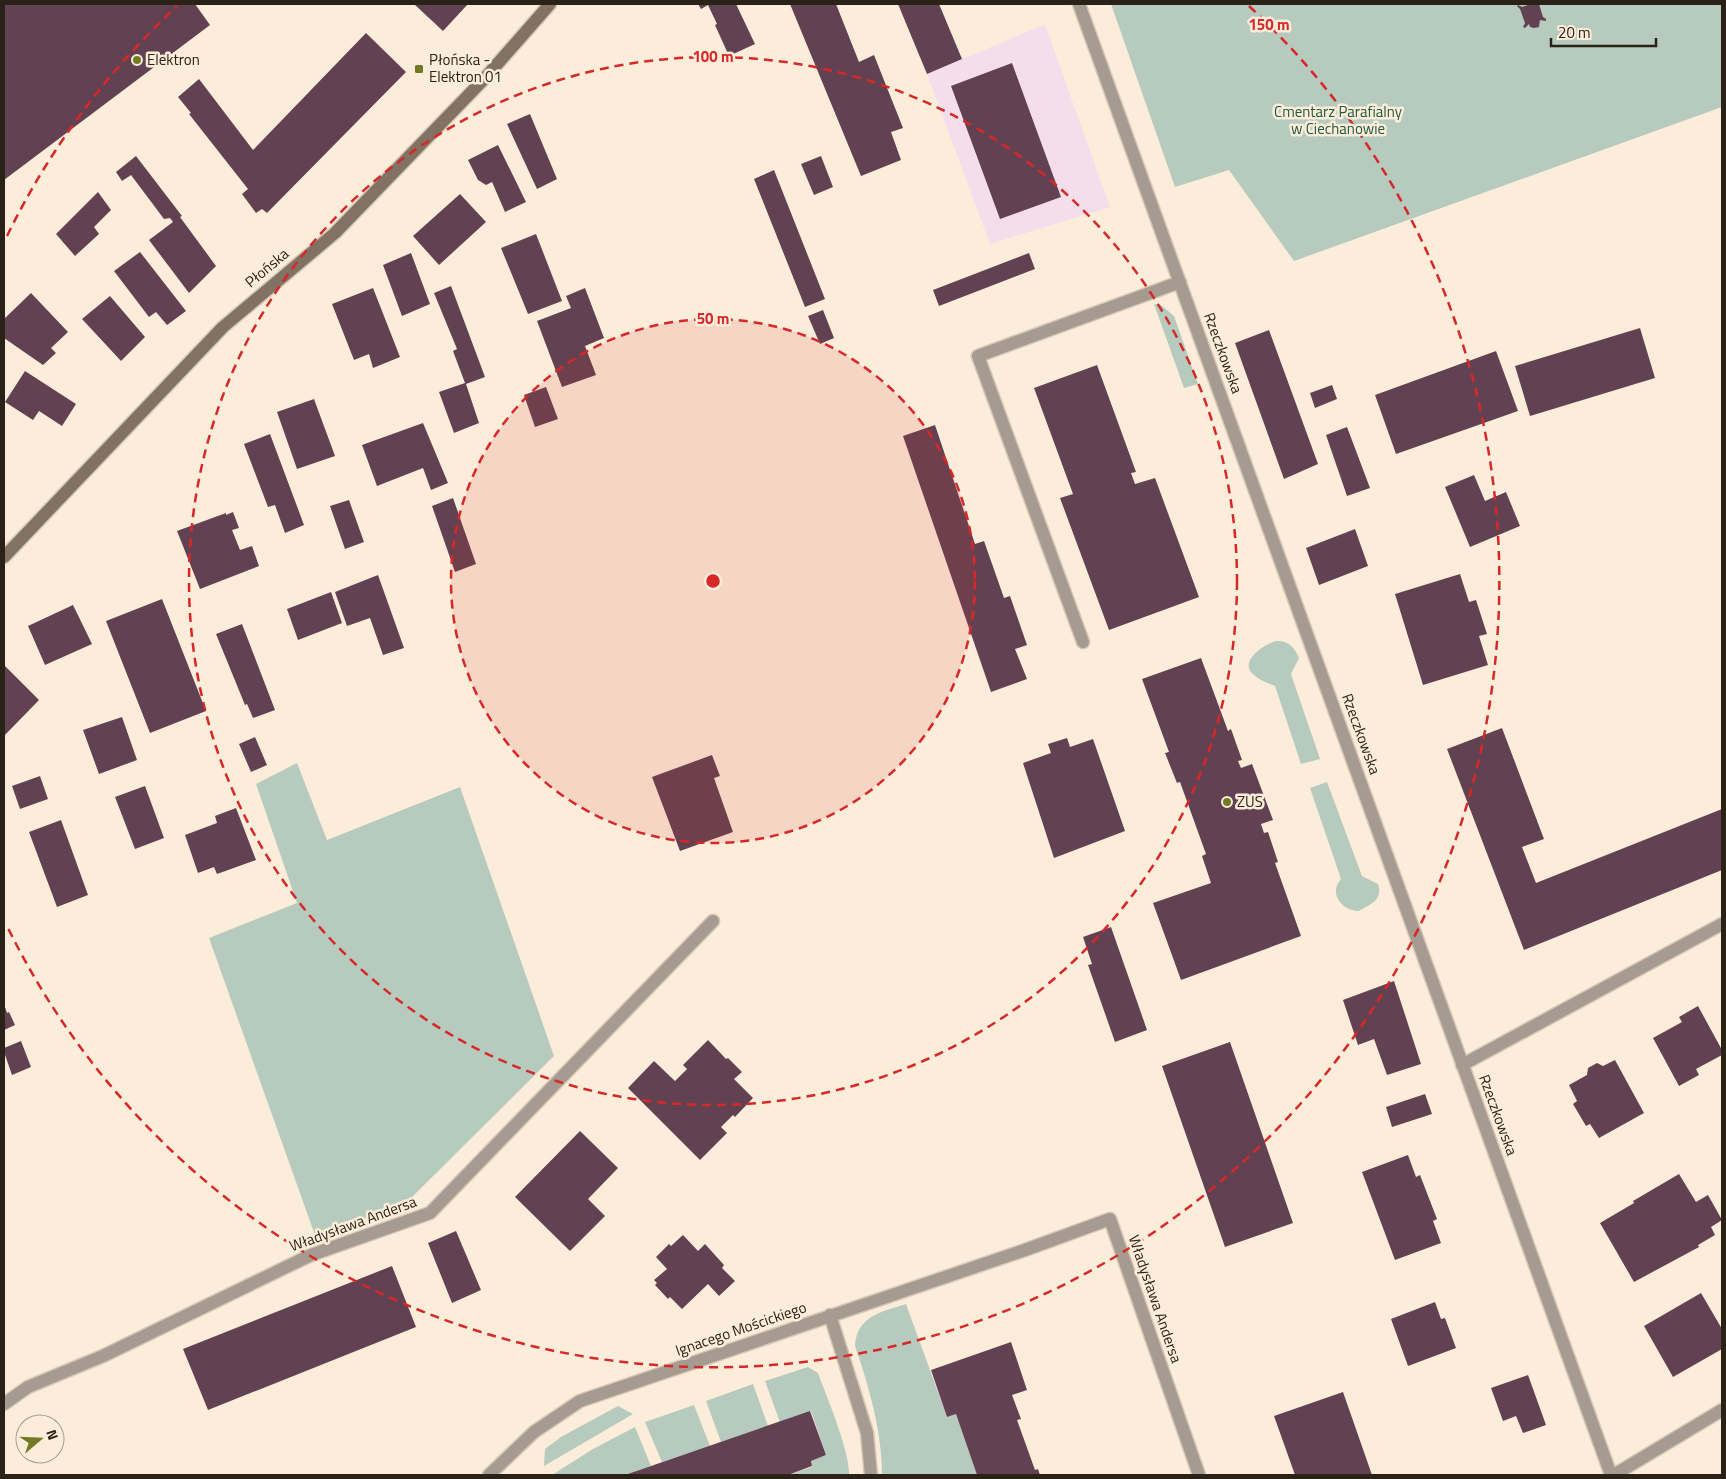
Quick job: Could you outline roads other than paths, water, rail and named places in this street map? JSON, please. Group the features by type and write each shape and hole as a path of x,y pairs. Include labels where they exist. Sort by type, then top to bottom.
{"street":[{"name":"Płońska","path":"4,557 223,326 335,233 485,78 550,4"},
{"name":"Rzeczkowska","path":"1079,4 1612,1475"},
{"path":"1083,642 978,356 1180,282"},
{"name":"Władysława Andersa","path":"4,1404 28,1387 103,1356 311,1255 430,1213 713,922"},
{"path":"1462,1065 1722,924"},
{"name":"Władysława Andersa","path":"1025,1250 1110,1219 1199,1475"},
{"name":"Ignacego Mościckiego","path":"489,1475 534,1432 580,1401 1025,1250"},
{"path":"830,1315 868,1433 871,1475"},
{"path":"1612,1475 1722,1410"}],"place":[{"name":"Elektron","path":"137,60"},
{"name":"Płońska - Elektron 01","path":"419,69"},
{"name":"ZUS","path":"1227,802"}],"park label":[{"name":"Cmentarz Parafialny w Ciechanowie","path":"1338,120"}]}
